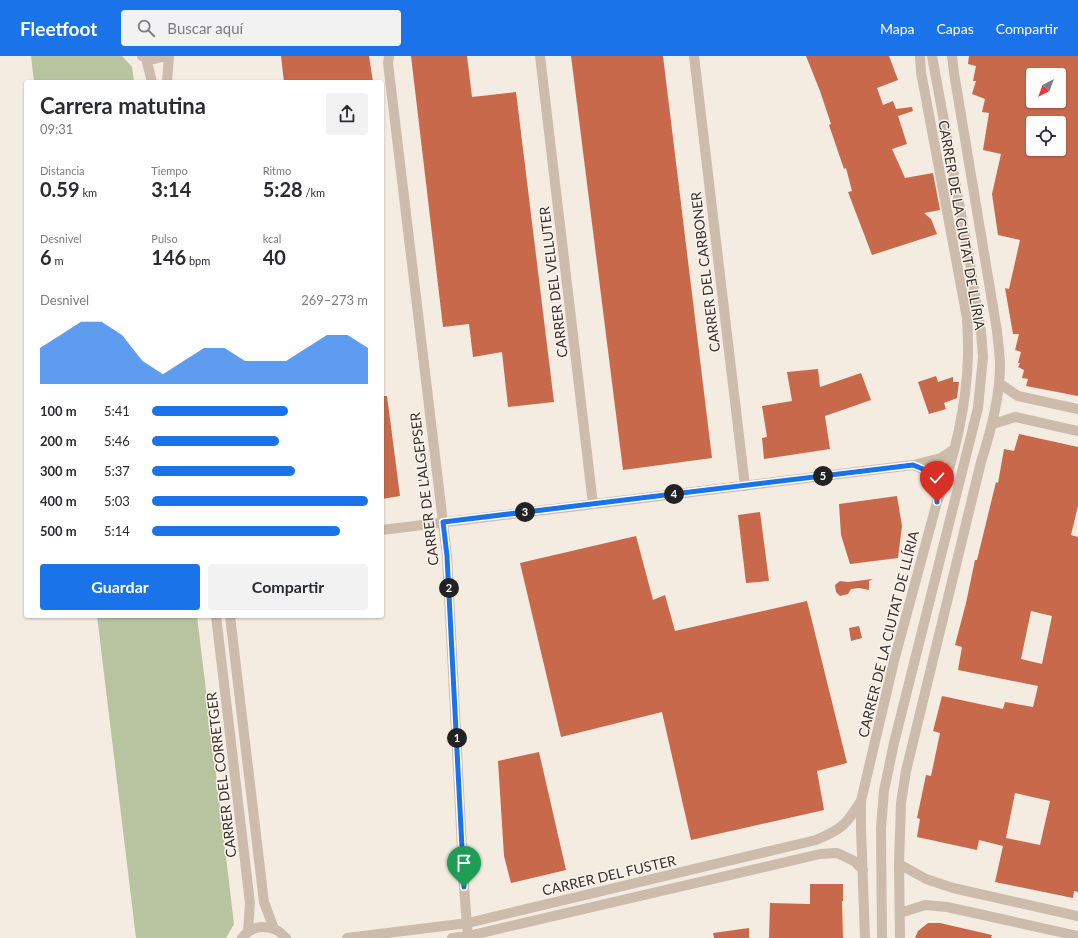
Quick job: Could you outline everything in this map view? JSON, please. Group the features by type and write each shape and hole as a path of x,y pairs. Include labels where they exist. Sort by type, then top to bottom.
{"street":[{"path":"151,80 144,57 154,59 166,56"},
{"path":"167,80 169,56"},
{"name":"CARRER DEL VELLUTER","path":"540,56 593,504"},
{"name":"CARRER DEL CARBONER","path":"694,56 745,486"},
{"name":"CARRER DE LA CIUTAT DE LLÍRIA","path":"865,938 861,801 894,661 937,502 944,485 953,450 964,401 968,355 967,318 921,72 920,56"},
{"name":"CARRER DE LA CIUTAT DE LLÍRIA","path":"882,938 881,828 884,791 894,743 978,408 982,377 983,357 981,331 932,56"},
{"name":"CARRER DE LA CIUTAT DE LLÍRIA","path":"900,938 898,864 901,803 906,771 981,462 992,424 999,383 1000,365 997,331 952,56"},
{"name":"CARRER DE L'ALGEPSER","path":"387,58 447,556 468,937"},
{"path":"999,383 1018,396 1078,409"},
{"path":"992,424 1014,417 1078,431"},
{"path":"384,530 913,465 941,458 953,450"},
{"path":"913,465 929,471 937,482 937,502"},
{"name":"CARRER DEL CORRETGER","path":"216,618 250,903 245,935"},
{"name":"CARRER DEL CORRETGER","path":"230,618 264,902 274,929"},
{"name":"CARRER DEL FUSTER","path":"346,938 468,923 816,840 836,831 849,820 861,801"},
{"name":"CARRER DEL FUSTER","path":"452,938 468,937 820,854 837,853 854,861 863,870"},
{"path":"898,864 926,879 953,888 1078,916"},
{"path":"900,913 925,905 947,907 1078,936"},
{"path":"245,935 257,928 265,927 282,933 286,938"}],"green space":[{"path":"31,56 122,56 132,67 134,80 34,80"},
{"path":"97,618 197,618 234,924 226,938 136,938"}],"building":[{"path":"281,56 369,56 373,80 284,80"},
{"path":"411,56 467,56 472,97 516,92 554,402 508,407 502,352 473,357 469,324 443,327"},
{"path":"571,56 663,56 712,458 623,470"},
{"path":"806,56 889,56 898,80 877,88 883,105 893,101 896,109 912,107 913,111 898,116 907,144 892,149 905,178 933,173 940,210 924,213 931,219 937,234 872,255 848,192 852,191 846,168 844,169 829,125 831,124 820,91"},
{"path":"969,56 1078,56 1078,396 1026,386 1028,379 1022,378 1024,370 1018,367 1021,352 1015,350 1019,334 1013,334 1005,288 1009,289 1020,240 998,235 992,194 1001,154 983,150 989,113 982,112 985,99 972,94 976,81 973,81 976,66 968,64"},
{"path":"818,369 820,387 861,373 871,400 825,416 830,449 764,459 762,438 767,437 762,406 792,401 787,372"},
{"path":"936,376 938,382 953,377 953,382 959,382 957,398 944,403 946,409 929,414 918,382"},
{"path":"384,396 387,396 400,496 384,499"},
{"path":"1019,434 1078,447 1078,506 1071,535 1078,537 1078,892 1074,891 1073,898 995,882 1003,846 979,840 977,850 917,837 920,819 917,818 926,775 931,776 940,733 933,731 942,696 1003,709 1005,702 1033,707 1038,686 958,670 962,647 955,645 975,560 977,560 996,482 998,483 1004,449 1014,451","holes":["1031,611 1052,616 1042,664 1021,659","1015,793 1050,801 1040,845 1006,838"]},
{"path":"897,496 902,526 898,558 850,564 841,535 839,504"},
{"path":"760,512 769,581 746,583 738,515"},
{"path":"636,536 653,600 665,595 675,631 807,601 847,763 817,771 824,810 691,840 662,712 561,737 520,563"},
{"path":"873,579 869,581 869,590 859,588 851,589 848,594 840,596 836,592 835,585 840,581 848,582"},
{"path":"859,626 862,638 851,641 849,628"},
{"path":"539,752 566,870 511,883 504,856 498,761"},
{"path":"810,884 843,884 843,938 769,938 770,903 810,904"},
{"path":"928,923 940,923 992,935 991,938 915,938 918,931"},
{"path":"749,928 749,938 714,938 713,933"}],"route":[{"path":"464,887 447,556 443,522 913,465 929,471 937,482 937,502"}]}
